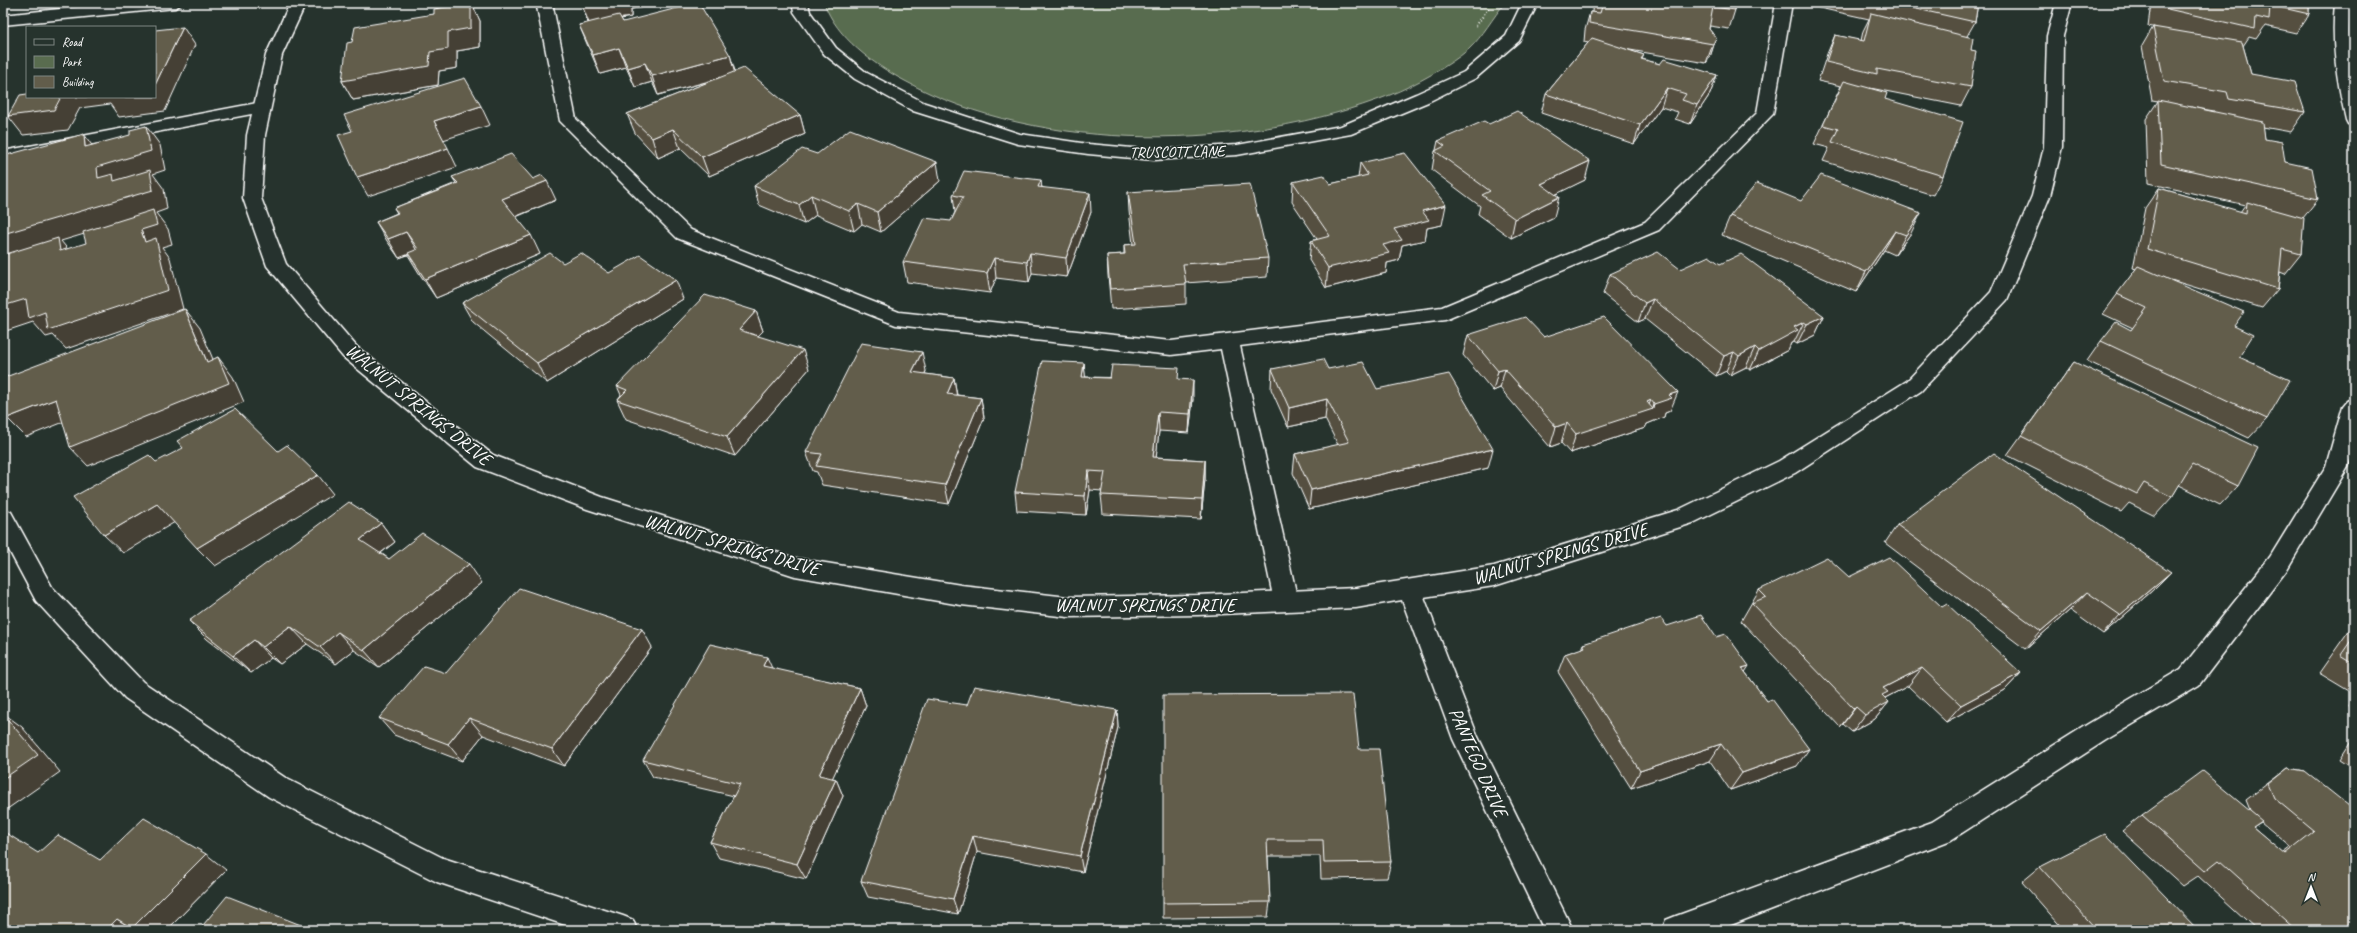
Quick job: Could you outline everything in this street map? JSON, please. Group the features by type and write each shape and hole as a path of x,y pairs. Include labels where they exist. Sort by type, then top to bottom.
{"street":[{"path":"3,20 98,9 175,3"},
{"name":"WALNUT SPRINGS DRIVE","path":"298,3 274,55 256,135 252,198 277,266 350,352 485,461 595,503 795,567 961,595 1068,607 1198,605 1356,598 1494,576 1685,517 1787,467 1914,386 2000,295 2041,196 2053,147 2055,36 2064,3"},
{"path":"547,3 545,7 568,122 684,234 896,318 1171,348 1445,313 1652,226 1765,114 1784,3"},
{"name":"TRUSCOTT LANE","path":"800,3 802,12 830,51 861,76 919,107 1018,139 1088,149 1154,155 1237,150 1345,130 1422,98 1470,75 1513,38 1530,3"},
{"path":"2343,3 2341,17 2345,80 2354,120"},
{"path":"3,156 262,107"},
{"path":"1229,340 1286,601"},
{"path":"1676,930 1686,928 1940,831 2190,676 2278,564 2337,467 2354,406"},
{"path":"3,518 44,594 134,690 278,788 437,869 623,930"},
{"name":"PANTEGO DRIVE","path":"1410,590 1466,740 1559,930"}],"path":[{"path":"1473,29 1491,3"}],"green space":[{"path":"824,3 1505,3 1469,49 1431,75 1390,95 1334,114 1274,127 1210,135 1145,137 1081,133 1018,122 959,105 905,81 881,67 857,49 838,28"}],"building":[{"path":"471,3 471,28 448,32 448,49 430,52 429,66 342,81 347,43 352,42 355,27 434,14 434,9"},
{"path":"582,3 593,3 582,5"},
{"path":"699,3 730,55 652,76 645,63 628,68 619,48 593,55 579,25 619,15 623,22"},
{"path":"1603,3 1736,3 1735,10 1713,7 1709,29 1716,38 1713,44 1589,23 1590,12 1600,13"},
{"path":"1890,3 1978,3 1975,22"},
{"path":"2160,3 2309,3 2309,14 2270,5 2269,20 2256,17 2255,29 2159,7"},
{"path":"1871,13 1973,38 1971,50 1976,51 1971,87 1877,69 1877,74 1826,62 1835,35 1864,41"},
{"path":"183,27 156,83 156,30"},
{"path":"2153,27 2242,42 2251,74 2295,82 2305,112 2229,99 2227,92 2164,81"},
{"path":"1592,38 1644,55 1641,59 1660,64 1664,59 1717,75 1697,105 1682,100 1686,94 1667,88 1640,125 1546,94"},
{"path":"744,68 800,115 702,157 673,129 652,138 627,114"},
{"path":"465,78 481,106 434,121 448,148 357,177 338,135 352,131 344,115"},
{"path":"1844,81 1887,93 1885,99 1963,122 1943,176 1832,142 1838,129 1823,125"},
{"path":"26,94 26,98 60,98 54,110 8,116 20,95"},
{"path":"2158,100 2263,122 2265,139 2282,142 2285,162 2312,168 2318,199 2161,164"},
{"path":"1517,111 1590,161 1541,184 1559,197 1515,219 1482,195 1490,191 1435,151 1445,146 1438,141 1484,121 1489,124"},
{"path":"146,126 151,151 97,167 98,178 113,174 114,181 150,170 153,190 3,234 3,156 84,134 85,147 130,135 130,130"},
{"path":"850,129 937,162 877,212 858,204 849,211 811,195 799,205 754,186 802,149 817,154"},
{"path":"1405,153 1446,205 1422,211 1429,220 1394,229 1402,240 1383,245 1389,253 1328,268 1311,241 1330,236 1293,182 1324,175 1330,184 1368,175 1360,163"},
{"path":"511,154 533,179 542,175 547,181 502,199 531,235 425,279 408,253 418,249 406,232 388,239 376,222 398,213 394,208 458,183 452,177"},
{"path":"964,171 1041,180 1038,187 1090,193 1066,258 1030,253 1027,262 994,258 987,273 903,262 924,218 951,221 963,197 953,195"},
{"path":"1821,175 1921,213 1906,235 1895,231 1866,272 1730,216 1757,183 1801,201"},
{"path":"1250,184 1268,258 1183,264 1186,284 1110,289 1107,255 1125,254 1124,245 1136,244 1128,192"},
{"path":"2159,188 2246,213 2247,202 2304,218 2301,254 2282,249 2278,289 2147,249"},
{"path":"153,210 157,225 141,230 145,242 156,238 168,290 48,330 45,312 29,318 26,299 3,306 3,255 58,238 60,251 86,243 83,232"},
{"path":"1658,252 1680,269 1709,256 1720,264 1741,254 1824,316 1807,324 1804,322 1794,327 1798,330 1759,351 1755,347 1739,356 1734,352 1724,356 1653,299 1645,303 1610,274"},
{"path":"550,253 563,263 581,253 609,273 640,255 676,280 537,363 462,303"},
{"path":"2138,266 2244,312 2234,326 2253,335 2239,357 2290,380 2267,419 2101,341 2116,322 2131,330 2147,308 2117,294"},
{"path":"705,295 756,311 739,330 803,350 727,437 617,400 627,390 617,386"},
{"path":"185,309 207,362 218,357 229,383 70,447 56,399 7,418 3,401 3,378"},
{"path":"1525,317 1544,337 1604,317 1678,392 1669,395 1672,398 1654,404 1651,400 1647,402 1653,409 1576,434 1567,423 1556,427 1505,369 1498,371 1468,335"},
{"path":"861,343 922,352 912,372 954,378 947,394 981,398 945,485 816,466 822,454 806,452"},
{"path":"1323,359 1328,369 1363,362 1377,389 1449,374 1493,449 1311,490 1295,454 1349,442 1327,399 1289,408 1272,369"},
{"path":"1042,361 1084,363 1082,377 1110,378 1112,365 1179,368 1178,379 1193,380 1190,414 1158,412 1153,457 1205,460 1202,500 1101,495 1105,472 1088,471 1085,496 1015,492"},
{"path":"2074,362 2258,448 2238,486 2192,464 2172,497 2144,483 2137,494 2021,436"},
{"path":"235,409 278,451 287,445 318,475 197,548 157,504 104,535 73,497 149,455 156,462 183,448 177,441"},
{"path":"1994,453 2171,572 2120,615 2087,592 2041,631 1897,525"},
{"path":"349,502 381,523 360,540 389,559 422,533 469,564 364,650 338,632 320,647 290,626 263,647 254,640 233,656 189,621"},
{"path":"1827,557 1849,577 1889,557 1942,607 1947,604 2021,673 1961,705 1922,668 1883,688 1888,692 1882,695 1889,702 1865,715 1856,707 1854,709 1752,603 1766,597 1759,590"},
{"path":"519,588 642,629 552,749 469,718 448,744 379,718 424,666 446,673"},
{"path":"1701,615 1716,637 1726,634 1749,666 1742,668 1767,701 1772,699 1809,749 1742,773 1721,744 1640,771 1565,654 1585,647 1583,644 1661,618 1667,626"},
{"path":"2354,636 2354,663 2341,655"},
{"path":"710,644 767,657 763,666 860,688 819,775 836,779 797,864 710,842 740,784 643,760"},
{"path":"974,686 1117,710 1080,856 973,836 953,899 861,881 927,699 967,705"},
{"path":"1353,694 1359,749 1379,749 1391,862 1324,863 1323,840 1267,840 1270,902 1163,903 1163,695"},
{"path":"3,714 38,755 3,779"},
{"path":"2288,768 2305,771 2354,810 2354,930 2297,930 2219,860 2205,871 2142,815 2202,771 2262,821 2253,827 2285,854 2314,831 2274,798 2268,784"},
{"path":"144,818 206,854 132,928 117,919 106,930 3,930 3,835 6,833 38,853 58,835 100,860"},
{"path":"2105,834 2198,930 2097,930 2040,867"},
{"path":"227,896 306,927 304,930 199,930"}]}
